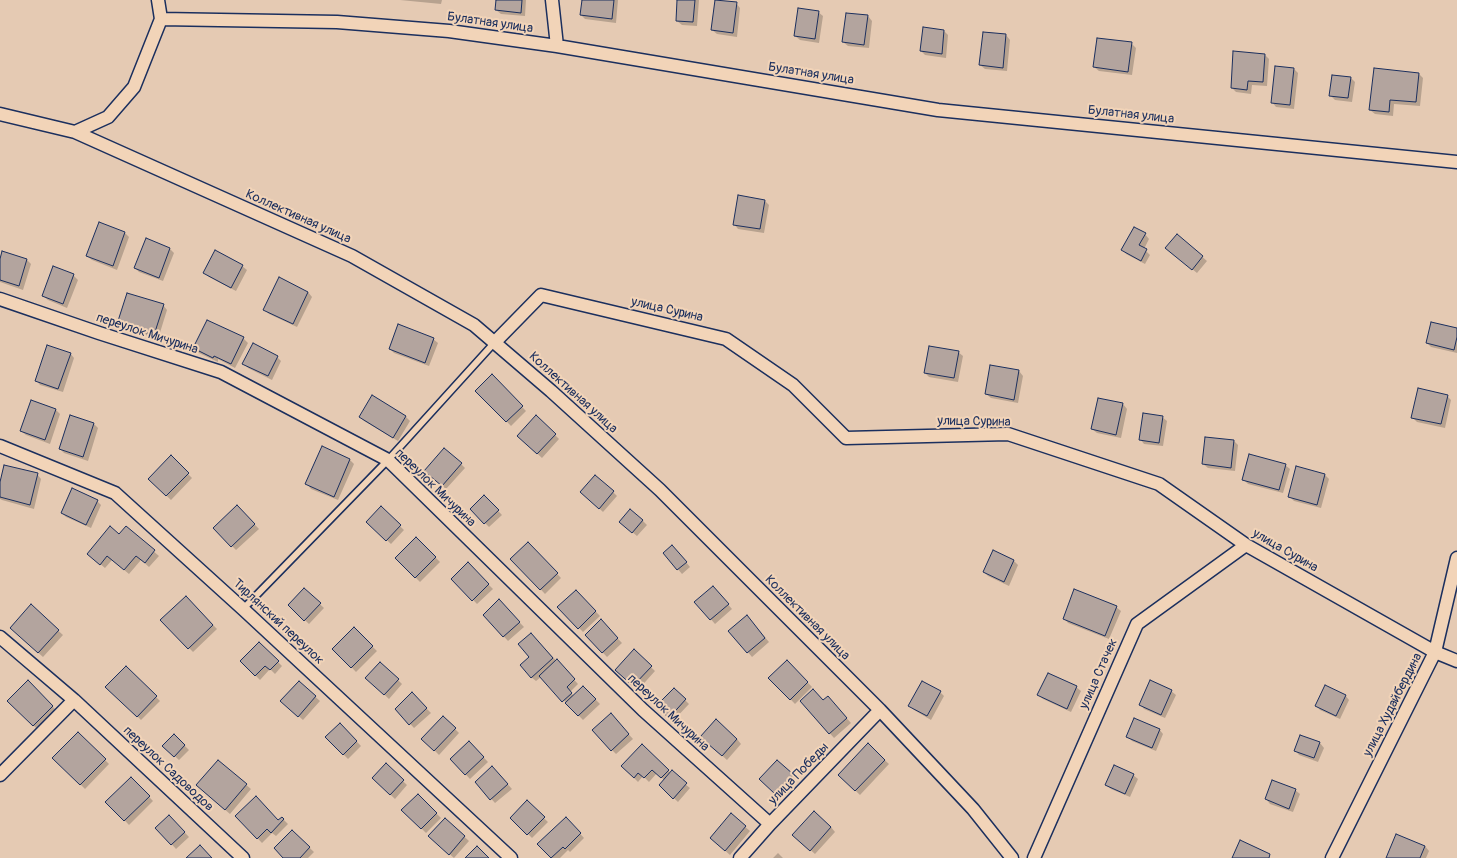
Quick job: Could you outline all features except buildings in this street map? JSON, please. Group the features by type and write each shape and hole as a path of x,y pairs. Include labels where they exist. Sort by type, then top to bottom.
{"street":[{"path":"75,132 108,117 134,86 160,19 158,0"},
{"path":"552,0 556,46"},
{"name":"Булатная улица","path":"160,19 338,22 449,31 556,46 938,110 1457,162"},
{"name":"Коллективная улица","path":"0,114 75,132 352,256 474,325 551,391 660,490 880,710 973,809 1012,858"},
{"name":"улица Сурина","path":"495,342 541,295 726,338 792,385 846,438 1008,434 1160,484 1246,545 1435,652 1457,661"},
{"name":"переулок Мичурина","path":"0,299 99,333 221,372 388,460 643,710 770,824"},
{"name":"Тирлянский переулок","path":"0,446 115,493 243,609 511,858"},
{"name":"улица Стачек","path":"1034,858 1136,624 1246,545"},
{"name":"улица Худайбердина","path":"1332,858 1435,652 1457,558"},
{"name":"переулок Садоводов","path":"0,637 74,700 243,858"},
{"path":"0,775 74,700"},
{"name":"улица Победы","path":"740,858 770,824 880,710"}],"lane":[{"path":"243,609 388,460 495,342"}]}
